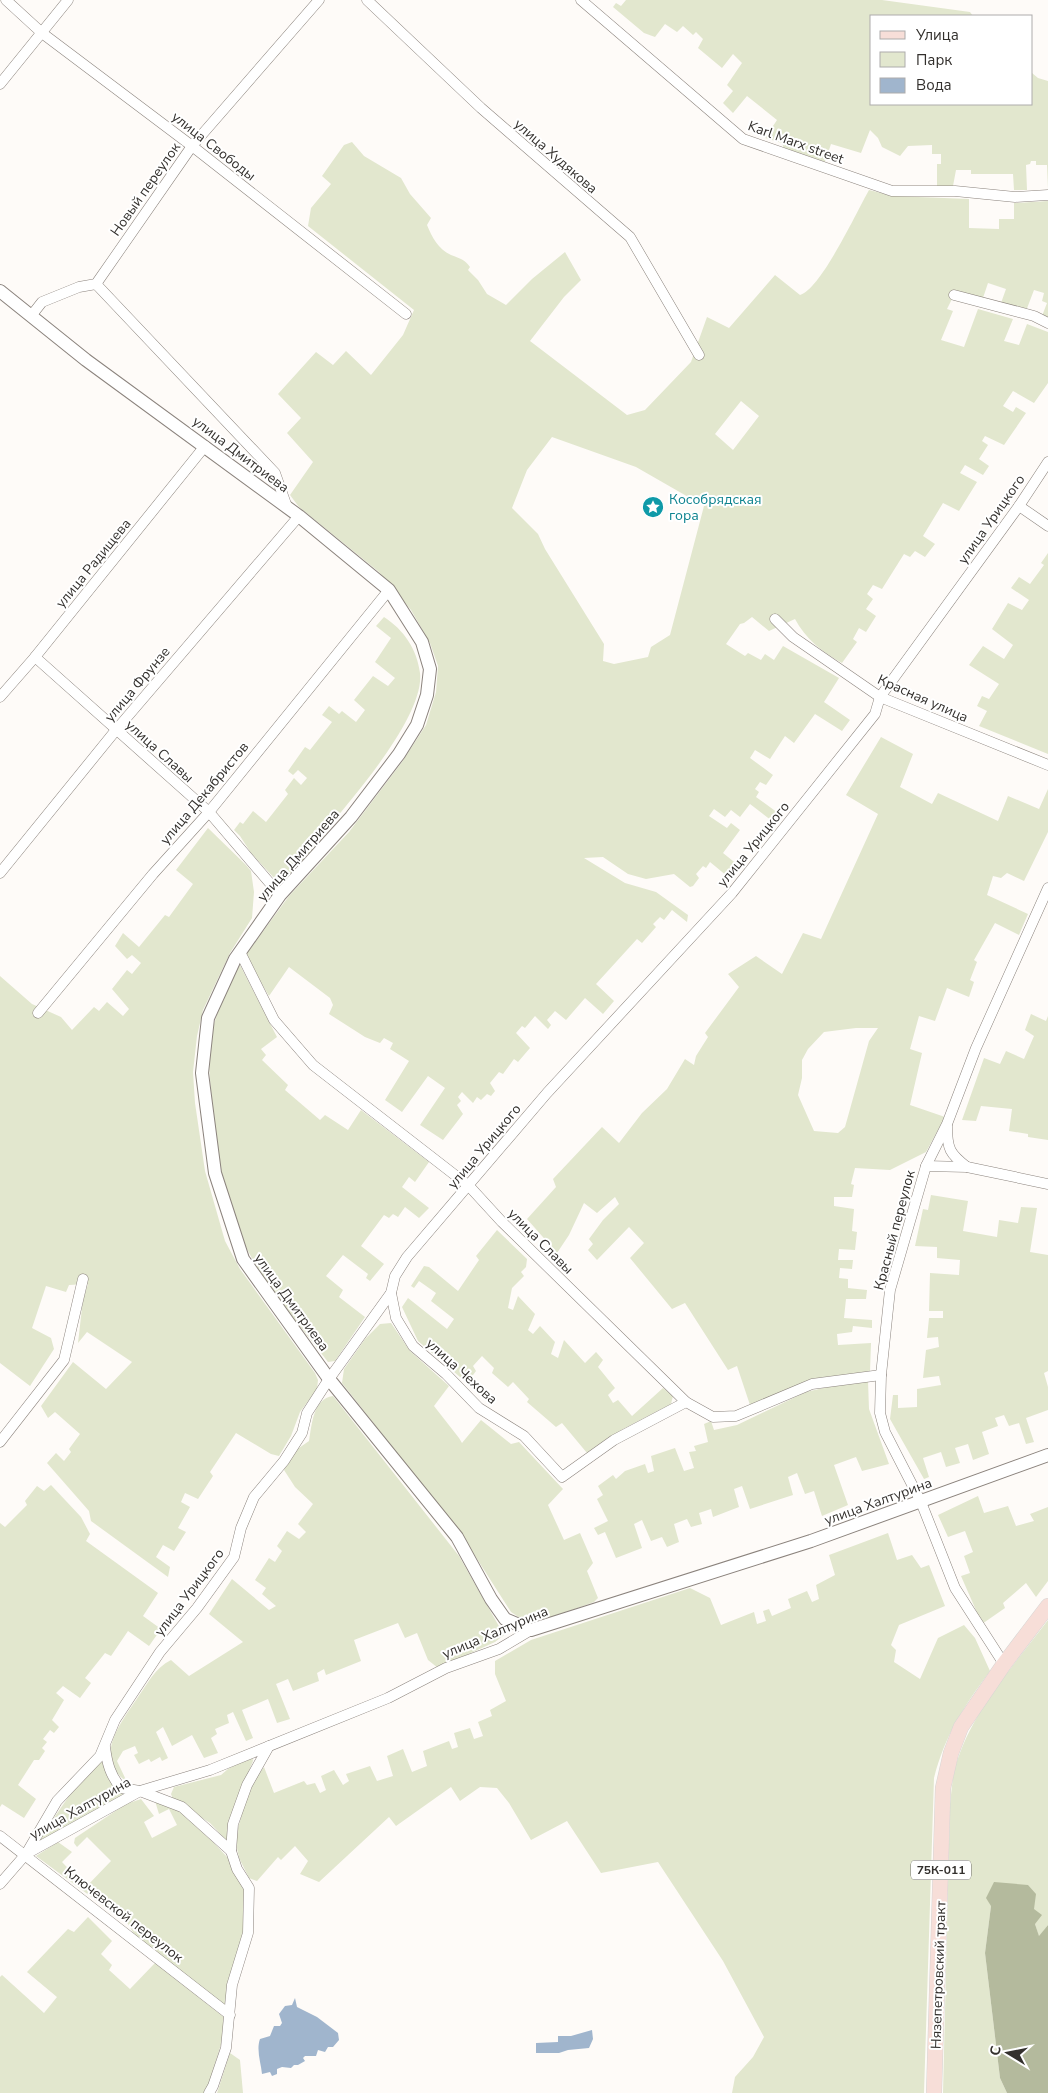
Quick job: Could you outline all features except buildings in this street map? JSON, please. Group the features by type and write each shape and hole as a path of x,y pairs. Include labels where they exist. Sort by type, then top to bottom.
{"main road":[{"name":"75К-011","path":"1004,1664 1048,1606"},
{"name":"Нязепетровский тракт","path":"934,2093 943,1788 951,1753 961,1727 1004,1664"}],"street":[{"name":"улица Свободы","path":"6,0 42,33 192,146 406,314"},
{"path":"0,84 68,0"},
{"name":"Новый переулок","path":"96,284 192,146 319,0"},
{"name":"улица Худякова","path":"367,0 513,137 630,237 699,354"},
{"name":"Karl Marx street","path":"581,0 743,139 892,191 955,191 1014,197 1048,195"},
{"path":"31,316 42,302 79,287 96,284 275,473 287,507"},
{"name":"улица Дмитриева","path":"0,291 86,360 206,446 299,516 389,590 422,642 430,669 427,695 419,717 398,754 351,817 280,895 240,952 208,1018 202,1073 215,1173 243,1259 329,1378 457,1537 491,1599 505,1619 530,1630"},
{"path":"954,295 1034,316 1048,323"},
{"name":"улица Радищева","path":"0,697 206,446"},
{"name":"улица Урицкого","path":"0,1884 26,1854 57,1802 100,1756 115,1720 160,1652 197,1608 234,1558 241,1528 254,1497 284,1462 302,1433 307,1413 329,1378 391,1293 395,1276 407,1257 547,1093 732,893 875,714 880,697 1019,506 1048,462"},
{"path":"1019,506 1048,526"},
{"name":"улица Фрунзе","path":"0,873 116,730 299,516"},
{"name":"улица Декабристов","path":"38,1013 153,874 209,812 389,590"},
{"name":"Красная улица","path":"775,619 793,637 880,697 1048,765"},
{"name":"улица Славы","path":"34,657 209,812 280,895"},
{"name":"Красный переулок","path":"1004,1664 955,1588 921,1502 885,1432 880,1413 881,1375 890,1290 926,1166 948,1124 976,1048 1048,888"},
{"name":"улица Славы","path":"240,952 274,1020 312,1065 469,1186 502,1222 686,1402 713,1417 736,1416 812,1384 881,1375"},
{"path":"948,1124 947,1143 953,1156 967,1167"},
{"path":"926,1166 967,1167 1048,1184"},
{"path":"0,1442 64,1360 83,1279"},
{"name":"улица Чехова","path":"391,1293 396,1318 414,1346 446,1374 479,1408 524,1436 562,1477 614,1440 686,1402"},
{"name":"улица Халтурина","path":"26,1854 140,1791 210,1770 388,1698 446,1668 499,1649 530,1630 812,1541 1048,1455"},
{"path":"209,2093 226,2048 232,1985 248,1933 249,1888 237,1869 232,1851 233,1824 247,1785 269,1746"},
{"path":"105,1747 108,1765 113,1778 121,1788 140,1791 182,1807 232,1851"},
{"name":"Ключевской переулок","path":"0,1836 26,1854 230,2015"}],"green space":[{"path":"626,0 882,0 970,12 972,15 870,15 870,105 1033,105 1033,74 1038,78 1048,81 1048,189 1047,165 1036,165 1036,161 1031,161 1030,164 1026,165 1027,190 1014,190 1013,174 971,174 971,170 956,170 953,186 937,187 937,164 941,164 941,154 932,154 932,145 908,146 900,156 882,147 878,138 870,130 861,153 831,144 825,162 784,149 782,143 765,138 777,120 747,96 733,113 723,103 733,91 727,85 742,63 733,54 722,68 698,48 703,39 696,32 693,35 683,26 677,32 665,24 655,37 644,33 613,7 616,3 621,6"},
{"path":"352,142 364,156 401,178 410,194 431,218 427,225 439,246 451,255 466,262 470,267 468,270 478,280 487,294 506,305 532,279 565,252 581,280 564,297 530,341 627,415 645,410 691,362 707,317 729,328 775,275 800,295 809,290 828,265 869,190 893,196 969,199 969,228 999,229 999,219 1014,219 1014,203 1048,201 1048,319 1042,316 1047,303 1042,301 1044,293 1034,290 1026,311 1001,303 1006,289 988,283 983,298 956,291 947,309 953,311 941,340 964,347 978,309 1013,319 1004,341 1019,345 1027,324 1048,332 1048,383 1034,403 1013,391 1003,406 1013,412 1016,407 1026,413 1004,445 985,436 982,441 988,445 979,459 989,466 983,475 965,465 960,473 977,482 959,511 943,503 923,536 935,544 925,557 915,551 910,557 904,554 882,589 873,585 867,594 873,599 866,609 876,616 866,632 859,628 853,639 857,642 842,663 828,655 815,644 795,619 769,631 752,617 740,624 726,644 745,656 748,653 761,660 765,654 774,660 783,646 839,678 824,702 850,720 842,731 815,714 794,743 785,736 770,759 755,750 750,758 773,775 766,785 760,782 755,789 759,792 756,797 778,813 772,821 750,804 740,817 731,810 725,817 714,809 709,816 727,828 731,823 740,830 723,853 738,865 727,876 710,862 706,868 703,866 696,874 699,878 690,887 674,874 646,879 628,874 603,857 584,858 625,883 656,892 688,915 687,922 672,910 664,920 660,917 653,924 656,927 642,943 637,939 596,984 614,1001 603,1014 585,998 566,1020 555,1011 547,1020 551,1025 548,1029 535,1016 525,1028 522,1026 516,1033 530,1048 518,1062 514,1059 503,1074 499,1072 490,1083 495,1091 491,1096 487,1094 481,1100 477,1097 473,1103 462,1092 458,1097 461,1101 457,1105 463,1114 443,1140 420,1125 445,1088 428,1076 402,1112 385,1100 409,1061 390,1049 393,1043 384,1038 380,1043 365,1037 329,1014 333,1005 330,998 289,967 269,996 245,956 289,896 349,832 402,762 426,725 436,692 438,666 430,643 411,610 379,572 299,507 290,495 313,462 287,433 301,418 278,394 316,352 333,365 346,351 371,375 403,335 414,310 308,226 311,208 331,184 322,176 344,145","holes":["741,401 759,416 733,450 715,434","552,437 636,467 704,506 670,635 651,647 648,657 614,664 603,661 604,644 545,549 538,534 512,508 527,470"]},
{"path":"1048,553 1048,754 979,726 987,711 977,706 982,696 989,699 999,684 969,665 983,646 1004,659 1013,645 992,629 1008,603 1022,610 1029,600 1011,588 1019,577 1030,584 1044,565 1041,563"},
{"path":"384,617 403,634 416,656 420,673 418,691 411,712 383,758 306,858 295,870 282,878 275,879 251,853 234,830 240,822 243,824 253,811 266,822 288,794 285,790 294,778 301,785 307,778 298,770 293,775 288,771 305,747 310,750 332,722 322,715 329,706 339,714 342,711 356,722 365,710 354,700 373,676 388,686 395,678 375,662 391,638 376,626"},
{"path":"881,737 913,754 900,787 932,804 938,793 998,821 1008,796 1039,809 1048,789 1048,832 1024,881 1007,873 1001,878 993,876 987,895 1028,914 1019,935 995,923 974,960 977,962 970,980 974,982 969,997 947,988 935,1021 919,1016 910,1049 922,1053 910,1105 945,1117 926,1152 890,1170 855,1168 851,1184 854,1185 852,1197 834,1197 834,1206 854,1209 852,1231 857,1232 855,1250 839,1249 838,1260 853,1260 852,1269 840,1268 839,1278 848,1279 848,1288 867,1290 866,1299 846,1299 844,1318 872,1320 872,1328 853,1326 852,1332 837,1334 838,1345 871,1343 870,1372 812,1380 750,1405 737,1366 728,1370 685,1303 672,1309 630,1258 644,1243 629,1227 597,1260 588,1250 593,1244 589,1239 603,1220 619,1204 615,1197 597,1213 584,1203 569,1235 557,1253 527,1219 556,1187 553,1179 602,1127 619,1143 642,1113 667,1089 685,1059 694,1065 696,1056 708,1037 705,1033 739,987 728,974 756,956 782,974 803,933 821,939 878,814 846,795","holes":["856,1028 878,1028 869,1041 845,1127 838,1133 814,1131 798,1095 802,1078 802,1060 808,1049 824,1032"]},
{"path":"208,828 251,871 254,892 252,918 230,953 203,1010 197,1036 193,1072 195,1103 205,1171 225,1241 240,1269 315,1373 318,1380 317,1389 300,1412 291,1436 279,1456 271,1454 236,1433 210,1472 213,1476 198,1499 185,1493 181,1502 190,1507 178,1528 186,1532 174,1551 163,1545 156,1557 170,1567 168,1577 91,1521 89,1511 47,1463 56,1453 64,1461 71,1452 69,1449 80,1434 55,1412 48,1418 41,1406 73,1362 106,1389 132,1362 87,1332 78,1343 83,1299 88,1284 69,1285 66,1292 46,1286 32,1328 51,1338 54,1349 30,1386 0,1363 0,976 32,1004 61,1017 72,1030 94,1007 99,1011 107,1002 123,1016 129,1009 112,989 127,970 132,974 141,963 132,955 127,959 115,946 123,933 139,947 165,915 169,917 193,884 176,870"},
{"path":"240,965 277,1037 261,1049 266,1055 262,1060 288,1085 285,1090 320,1120 325,1115 348,1130 361,1110 429,1162 415,1182 409,1177 402,1187 429,1208 419,1218 405,1207 398,1217 393,1214 389,1218 384,1215 361,1246 384,1264 370,1281 366,1278 368,1274 343,1255 326,1276 343,1290 339,1297 365,1317 335,1361 328,1362 275,1294 256,1266 233,1215 222,1177 216,1139 209,1064 210,1043 221,1003"},
{"path":"1031,1014 1046,1021 1048,1016 1048,1140 1028,1137 1028,1134 1009,1131 1012,1109 981,1106 976,1121 962,1120 984,1058 1000,1064 1006,1051 1024,1059 1034,1036 1025,1030"},
{"path":"931,1195 968,1201 963,1231 997,1237 999,1220 1018,1223 1021,1207 1037,1208 1030,1252 1048,1255 1048,1371 1044,1373 1048,1387 1048,1410 1026,1418 1034,1442 1026,1444 1019,1423 1009,1426 1004,1415 995,1418 998,1426 982,1432 989,1454 973,1460 968,1444 955,1448 960,1463 946,1467 941,1452 923,1458 929,1477 924,1479 890,1419 893,1395 898,1395 898,1408 917,1407 917,1389 941,1385 939,1376 923,1378 926,1350 939,1347 938,1337 927,1338 929,1318 943,1318 943,1311 929,1311 930,1273 959,1275 960,1260 937,1258 937,1247 915,1246 923,1209 928,1210"},
{"path":"497,1230 527,1259 526,1267 521,1272 524,1276 512,1288 508,1308 513,1310 518,1296 535,1314 528,1330 533,1334 540,1326 555,1342 551,1354 558,1358 564,1340 585,1363 596,1352 603,1360 598,1367 615,1388 608,1395 613,1403 618,1400 632,1416 663,1388 673,1396 671,1404 623,1429 587,1453 562,1423 556,1427 527,1402 529,1399 513,1382 508,1387 492,1373 494,1368 482,1356 473,1366 476,1371 467,1383 418,1341 402,1307 408,1298 447,1329 454,1319 431,1301 436,1293 419,1281 414,1288 411,1286 424,1266 429,1267 458,1291 479,1260 476,1256"},
{"path":"391,1323 410,1351 449,1386 434,1406 462,1443 481,1420 511,1444 519,1442 563,1489 548,1505 564,1540 580,1533 593,1563 587,1571 598,1598 594,1602 539,1622 520,1618 511,1612 463,1537 342,1383 344,1369 365,1339 380,1324"},
{"path":"868,1381 869,1409 889,1464 862,1471 856,1457 834,1465 848,1505 822,1516 814,1491 805,1494 797,1473 788,1477 793,1495 750,1509 742,1486 734,1489 739,1507 713,1517 711,1509 699,1513 702,1524 691,1527 687,1519 674,1524 679,1542 667,1547 662,1537 651,1541 642,1520 634,1524 642,1548 616,1558 605,1532 598,1535 594,1528 608,1521 597,1499 603,1495 598,1486 613,1475 616,1479 625,1471 645,1464 648,1473 654,1471 651,1456 675,1448 684,1471 694,1468 689,1452 696,1451 694,1446 708,1442 704,1424 711,1421 714,1430 737,1425 806,1392"},
{"path":"333,1396 459,1556 504,1635 495,1642 438,1668 428,1660 417,1633 405,1638 398,1623 354,1640 361,1661 326,1675 324,1669 317,1673 319,1681 293,1691 288,1679 276,1684 290,1719 277,1723 268,1699 242,1710 253,1738 246,1741 233,1712 227,1715 229,1723 215,1729 217,1734 211,1738 218,1753 204,1758 192,1735 172,1746 163,1727 156,1732 168,1758 162,1761 160,1757 151,1762 149,1759 139,1764 134,1755 138,1753 135,1746 123,1751 117,1761 127,1782 117,1772 112,1762 113,1740 124,1718 152,1676 160,1667 171,1660 189,1676 243,1642 209,1614 232,1579 269,1610 276,1606 262,1594 266,1588 255,1580 269,1558 275,1562 282,1551 277,1546 287,1531 299,1539 306,1532 298,1524 313,1504 295,1487 284,1470 296,1450 309,1441 317,1407 326,1398"},
{"path":"51,1485 81,1517 90,1534 86,1541 158,1593 143,1616 161,1629 149,1646 128,1631 111,1656 105,1653 85,1678 91,1683 80,1698 63,1686 56,1693 64,1700 52,1720 59,1727 54,1733 50,1730 43,1739 47,1742 42,1748 45,1751 39,1760 34,1760 18,1785 36,1799 24,1818 2,1804 0,1807 0,1523 5,1527 27,1505 25,1501 37,1486 44,1491"},
{"path":"978,1496 984,1513 1008,1506 1016,1526 1034,1521 1030,1514 1048,1507 1048,1581 1036,1597 1026,1583 1003,1603 1005,1608 982,1624 961,1576 970,1573 964,1556 973,1552 965,1531 948,1537 938,1515"},
{"path":"888,1533 897,1560 912,1555 921,1568 929,1565 945,1606 899,1625 891,1645 896,1650 894,1662 920,1679 938,1638 964,1625 975,1638 990,1671 956,1722 938,1762 934,1778 924,2093 732,2093 735,2077 753,2057 764,2037 723,1961 658,1862 601,1873 567,1821 531,1840 509,1803 497,1788 480,1787 460,1801 451,1787 396,1826 389,1817 319,1882 300,1874 308,1861 295,1846 281,1860 278,1857 257,1881 249,1878 239,1858 236,1843 237,1832 249,1788 264,1767 274,1793 304,1781 307,1785 315,1783 320,1793 326,1790 321,1776 334,1770 343,1785 349,1781 346,1774 370,1766 377,1781 393,1776 387,1756 403,1749 412,1772 427,1766 423,1751 449,1741 452,1749 458,1747 454,1733 470,1728 474,1739 483,1736 478,1722 492,1716 490,1710 506,1701 495,1674 495,1661 531,1640 690,1588 710,1598 721,1625 754,1612 757,1624 766,1621 763,1611 769,1609 772,1616 791,1608 788,1599 807,1591 812,1602 819,1599 816,1585 835,1575 829,1555"},
{"path":"1048,1620 1048,1925 1039,1937 1035,1924 991,1906 985,1953 1000,2078 1007,2093 943,2093 950,1804 953,1777 959,1755 979,1714"},
{"path":"252,1756 253,1761 231,1815 228,1842 210,1823 173,1799 171,1794 174,1787 221,1775"},
{"path":"103,1760 112,1781 129,1793 36,1844 69,1796"},
{"path":"141,1799 154,1816 144,1822 152,1838 177,1825 169,1809 159,1814 155,1801 176,1808 228,1858 244,1889 243,1935 225,2006 134,1934 128,1924 36,1856 58,1842 72,1852 62,1862 86,1887 111,1861 87,1837 77,1847 74,1843 75,1838 126,1804"},
{"path":"994,1882 1028,1885 1036,1894 1034,1909 1042,1915 1035,1924 1039,1936 1048,1925 1048,2093 1007,2093 1000,2078 985,1953 991,1906 986,1898"},
{"path":"88,1917 112,1941 101,1954 112,1965 109,1970 130,1989 155,1963 225,2018 223,2038 208,2087 204,2093 0,2093 0,1977 2,1975 44,2013 57,1997 27,1972 68,1929 74,1932"},
{"path":"230,2053 240,2060 243,2093 217,2093"}],"water":[{"path":"295,1998 297,2007 317,2017 338,2033 339,2040 333,2047 328,2047 325,2052 318,2050 316,2056 305,2056 303,2058 305,2061 298,2065 294,2065 291,2068 282,2067 277,2069 277,2074 272,2076 270,2072 262,2074 259,2052 260,2039 270,2036 274,2026 280,2026 282,2023 279,2014 285,2006 292,2005"},
{"path":"592,2030 593,2039 589,2048 559,2053 536,2053 536,2043 558,2042 558,2036 571,2036"}],"place":[{"name":"Кособрядская гора","path":"653,507"}]}
